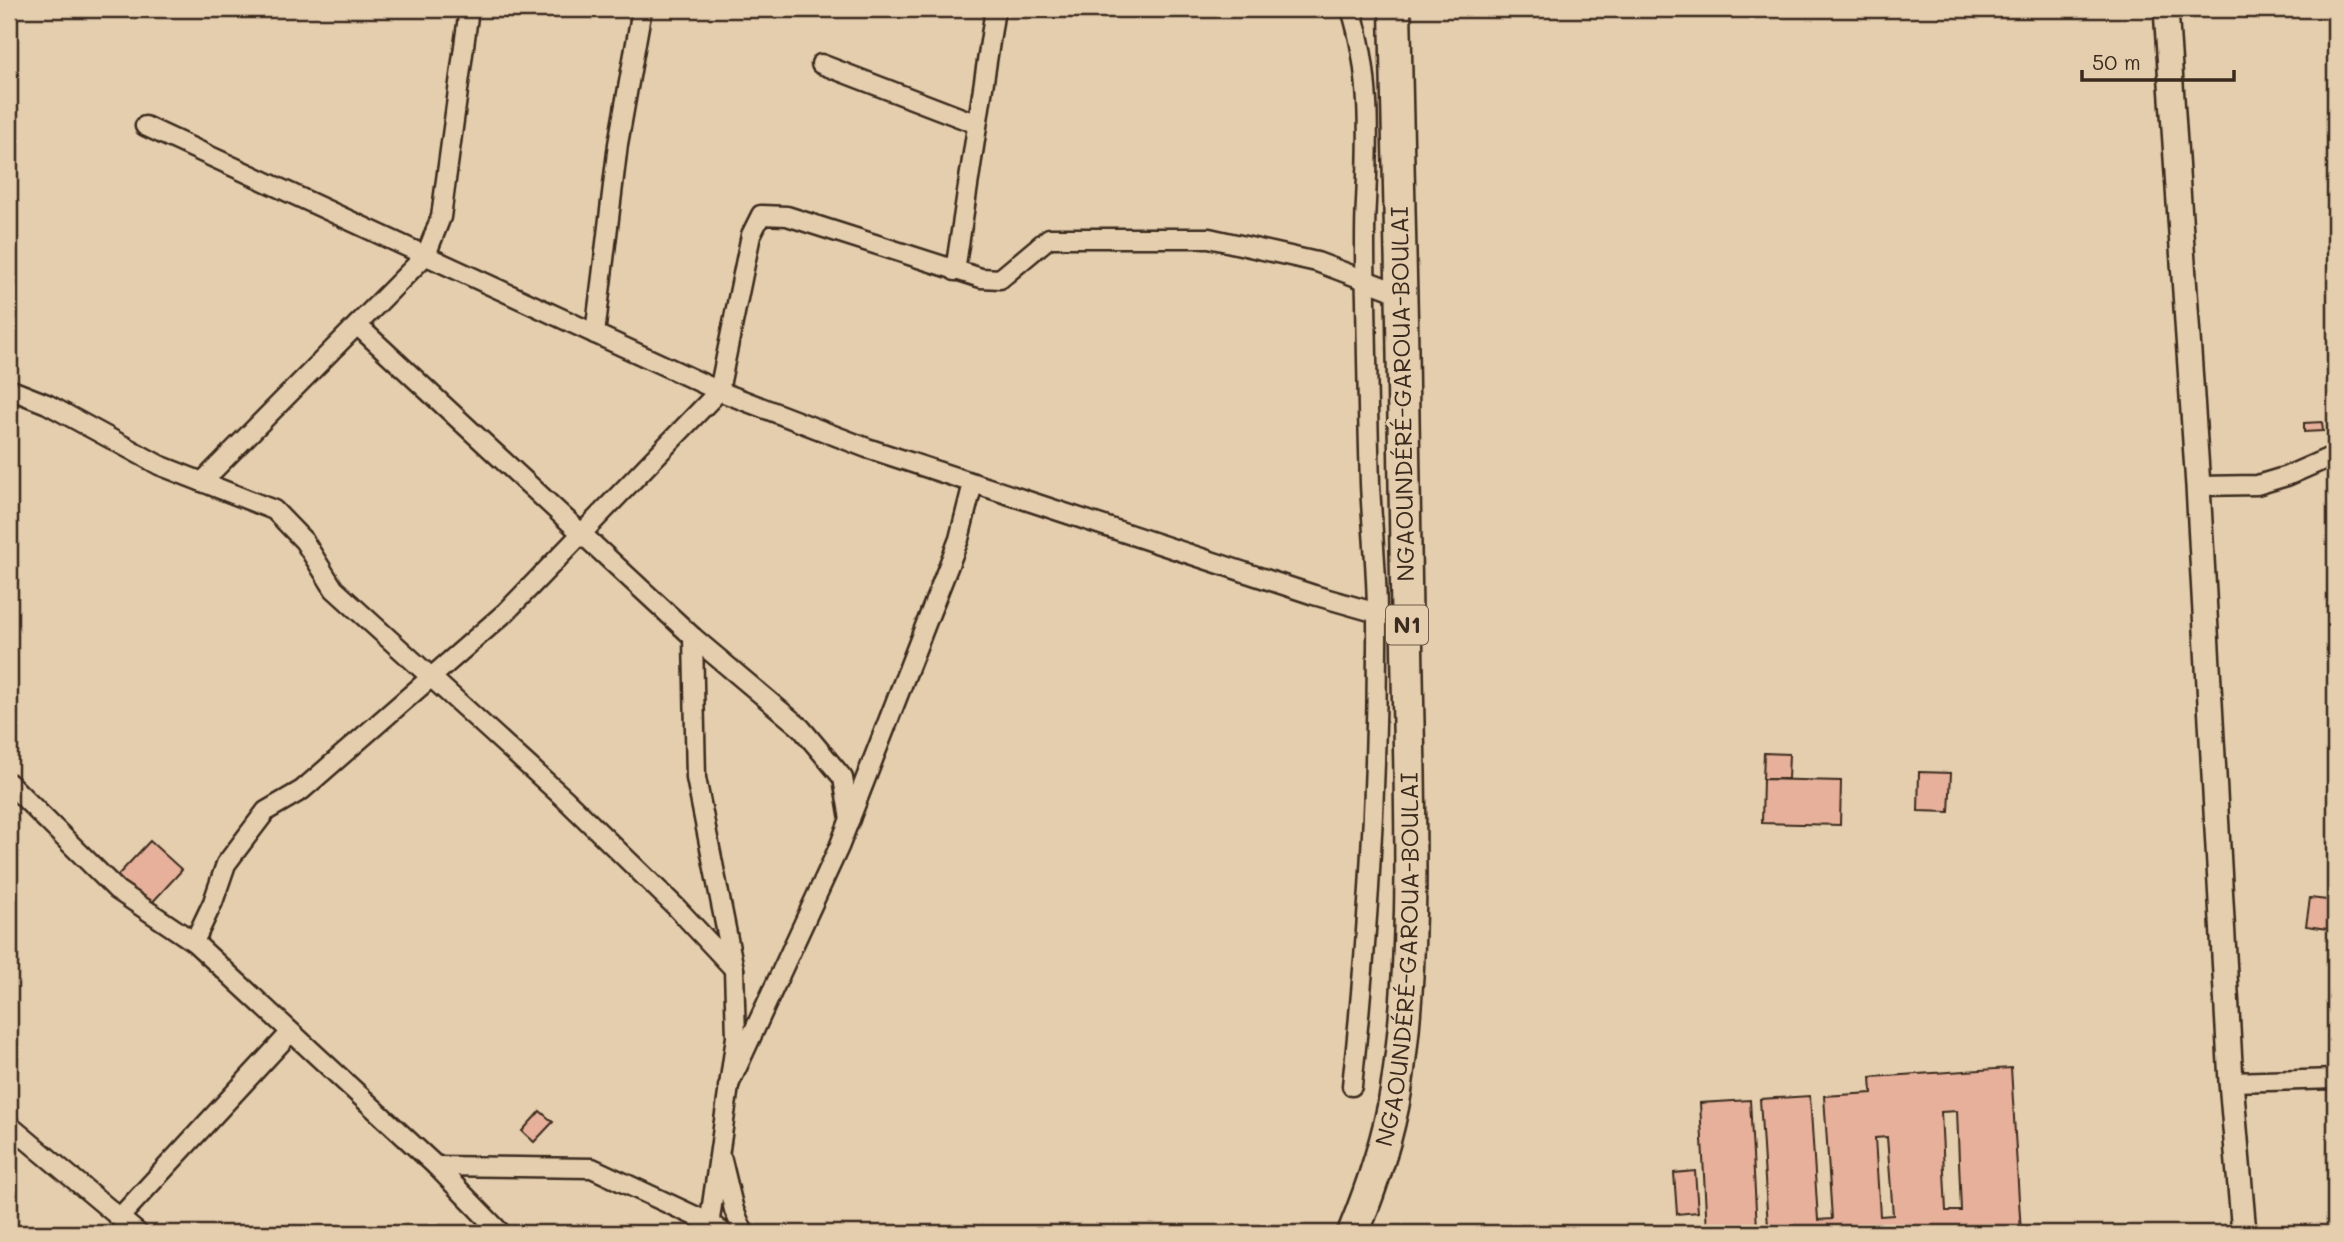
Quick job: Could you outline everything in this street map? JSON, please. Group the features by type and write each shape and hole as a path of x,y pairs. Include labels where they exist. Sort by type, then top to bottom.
{"highway":[{"name":"NGAOUNDÉRÉ-GAROUA-BOULAI","path":"1353,1233 1370,1192 1395,1093 1407,980 1409,849 1405,488 1395,9"}],"street":[{"path":"202,482 426,255 441,217 469,9"},
{"path":"595,334 618,144 642,9"},
{"path":"955,271 995,9"},
{"path":"1350,9 1360,39 1366,72 1369,150 1366,279 1377,613 1374,829 1365,969 1352,1086"},
{"path":"2166,9 2198,486 2231,1082 2244,1233"},
{"path":"821,64 977,124"},
{"path":"145,126 719,391 867,448 1301,591 1377,613"},
{"path":"194,942 213,902 226,864 266,811 302,790 507,611 719,391 751,235 761,215 787,216 981,278 1000,279 1049,239 1209,238 1317,262 1402,294"},
{"path":"357,325 693,637 801,728 844,778 850,820"},
{"path":"9,389 47,404 159,465 274,510 304,541 334,589 565,799 677,908 734,968"},
{"path":"2198,486 2257,485 2287,476 2335,455"},
{"path":"728,1087 850,820 959,539 974,483"},
{"path":"1372,516 1405,488"},
{"path":"436,1166 592,1168 714,1230 720,1150 736,1037 734,968 696,778 693,637"},
{"path":"9,783 117,890 194,942 436,1166 501,1233"},
{"path":"120,1217 291,1032"},
{"path":"2231,1082 2335,1079"},
{"path":"9,1125 138,1233"},
{"path":"720,1150 734,1210 744,1233"}],"building":[{"path":"2322,422 2323,431 2304,432 2304,423"},
{"path":"1764,753 1789,754 1788,779 1763,779"},
{"path":"1919,772 1951,773 1949,812 1918,811"},
{"path":"1763,779 1841,781 1840,825 1762,823"},
{"path":"150,841 182,870 149,906 117,876"},
{"path":"2310,898 2335,901 2335,930 2306,926"},
{"path":"2011,1068 2021,1233 1672,1233 1707,1230 1700,1103 1750,1100 1757,1228 1768,1227 1760,1099 1810,1096 1818,1220 1832,1219 1824,1096 1872,1093 1871,1077","holes":["1957,1111 1961,1211 1946,1211 1941,1112","1887,1137 1893,1215 1880,1216 1875,1138"]},
{"path":"540,1111 553,1122 534,1142 522,1131"},
{"path":"1695,1171 1698,1212 1677,1214 1674,1173"}]}
